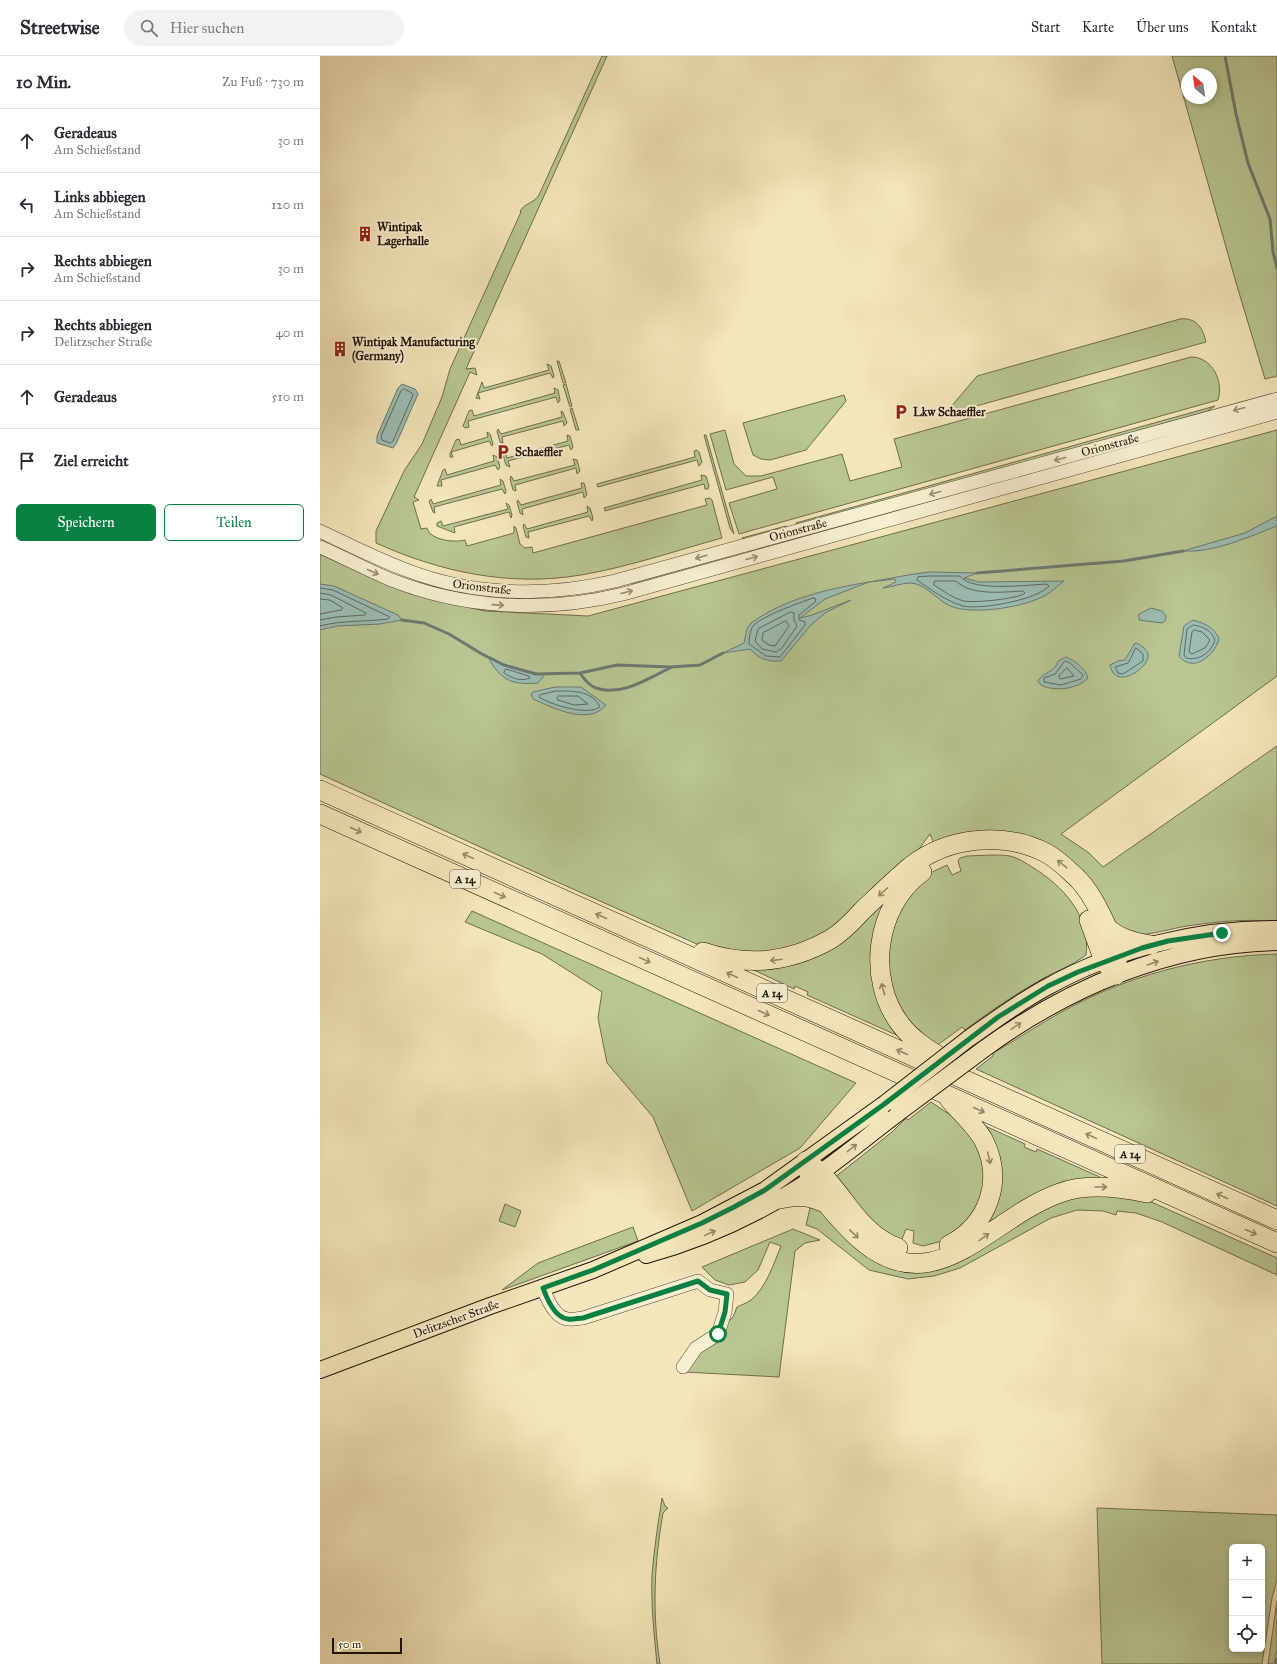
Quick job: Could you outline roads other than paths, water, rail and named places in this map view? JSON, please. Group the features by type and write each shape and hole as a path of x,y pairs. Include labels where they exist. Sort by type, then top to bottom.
{"highway":[{"name":"A 14","path":"320,790 1277,1220"},
{"name":"A 14","path":"320,814 1277,1244"},
{"path":"630,929 720,958 766,961 785,958 808,950 832,938 907,870 930,853 957,844 989,840 1029,846 1046,853 1064,865 1082,883 1106,926 1112,964"},
{"path":"1001,1096 917,1042 894,1015 882,985 879,964 883,929 897,900 920,874 954,855 982,850 1001,850 1014,853 1028,858 1051,871 1074,893 1091,922 1112,964"},
{"path":"1106,926 1120,938 1130,942 1151,945"},
{"path":"813,1171 862,1224 883,1241 897,1248 912,1252 933,1250 943,1248 968,1234 984,1214 992,1192 992,1167 983,1140 944,1094"},
{"path":"813,1171 828,1205 846,1226 867,1246 890,1257 911,1262 923,1262 947,1258 960,1252 1031,1205 1062,1192 1093,1187 1110,1187 1178,1199"},
{"path":"780,1199 806,1196 817,1198 828,1205"}],"main road":[{"path":"593,1270 661,1251 702,1237 780,1199 813,1171 883,1105 968,1039 1012,1008 1048,986 1112,964 1151,945 1222,933 1277,929"},
{"path":"593,1270 734,1207 765,1190 813,1171 898,1113 1027,1019 1088,986 1112,964 1172,956 1211,948 1277,942"},
{"name":"Delitzscher Straße","path":"320,1370 490,1306 593,1270"}],"street":[{"name":"Orionstraße","path":"320,531 409,571 439,581 469,587 510,592 566,590 615,581 1277,399"},
{"name":"Orionstraße","path":"320,547 390,579 439,595 471,602 512,606 587,601 630,592 1277,412"},
{"path":"543,1288 556,1312 561,1317 568,1319 583,1318 698,1281 710,1290 727,1294 725,1312 718,1334 696,1348 683,1367"}],"water":[{"path":"402,384 415,389 418,394 393,448 377,443 377,436 398,388"},
{"path":"1277,516 1277,526 1243,539 1219,547 1195,551 1183,551 1245,533"},
{"path":"930,572 977,573 964,578 979,582 1064,581 1045,596 1033,601 1009,607 983,610 959,609 950,606 926,589 915,584 907,583 883,588 896,582 895,579 869,582"},
{"path":"869,582 825,599 800,618 851,600 825,613 810,626 781,661 764,659 750,649 723,653 744,643 747,629 751,623 778,607 823,591"},
{"path":"320,584 334,586 398,615 402,620 380,624 337,626 320,630"},
{"path":"1151,608 1162,611 1166,616 1165,621 1162,623 1139,620 1139,614"},
{"path":"1193,620 1209,626 1219,639 1213,651 1197,663 1185,661 1179,656 1184,626"},
{"path":"1135,643 1143,647 1147,652 1147,660 1138,671 1132,675 1118,677 1113,673 1110,665 1118,661 1125,660"},
{"path":"488,657 516,668 545,674 538,683 514,682 503,676"},
{"path":"1066,657 1079,665 1085,671 1088,678 1078,685 1066,688 1059,689 1041,685 1038,681 1040,678 1052,670 1057,665 1058,661"},
{"path":"555,687 581,687 606,705 599,711 581,715 550,707 533,699 531,694 533,692"}],"waterway":[{"path":"1225,56 1236,114 1248,163 1270,219 1273,252 1277,268"},
{"path":"977,573 1124,561 1183,551"},
{"path":"402,620 424,623 449,634 482,654 504,665 536,674 580,673 617,665 671,667 700,665 723,653"},
{"path":"580,673 593,687 605,690 615,690 634,685 670,668"},
{"path":"1276,1664 1277,1659"}],"place":[{"name":"Wintipak Lagerhalle","path":"365,234"},
{"name":"Wintipak Manufacturing (Germany)","path":"340,349"},
{"name":"Lkw Schaeffler","path":"901,412"},
{"name":"Schaeffler","path":"503,452"}]}
